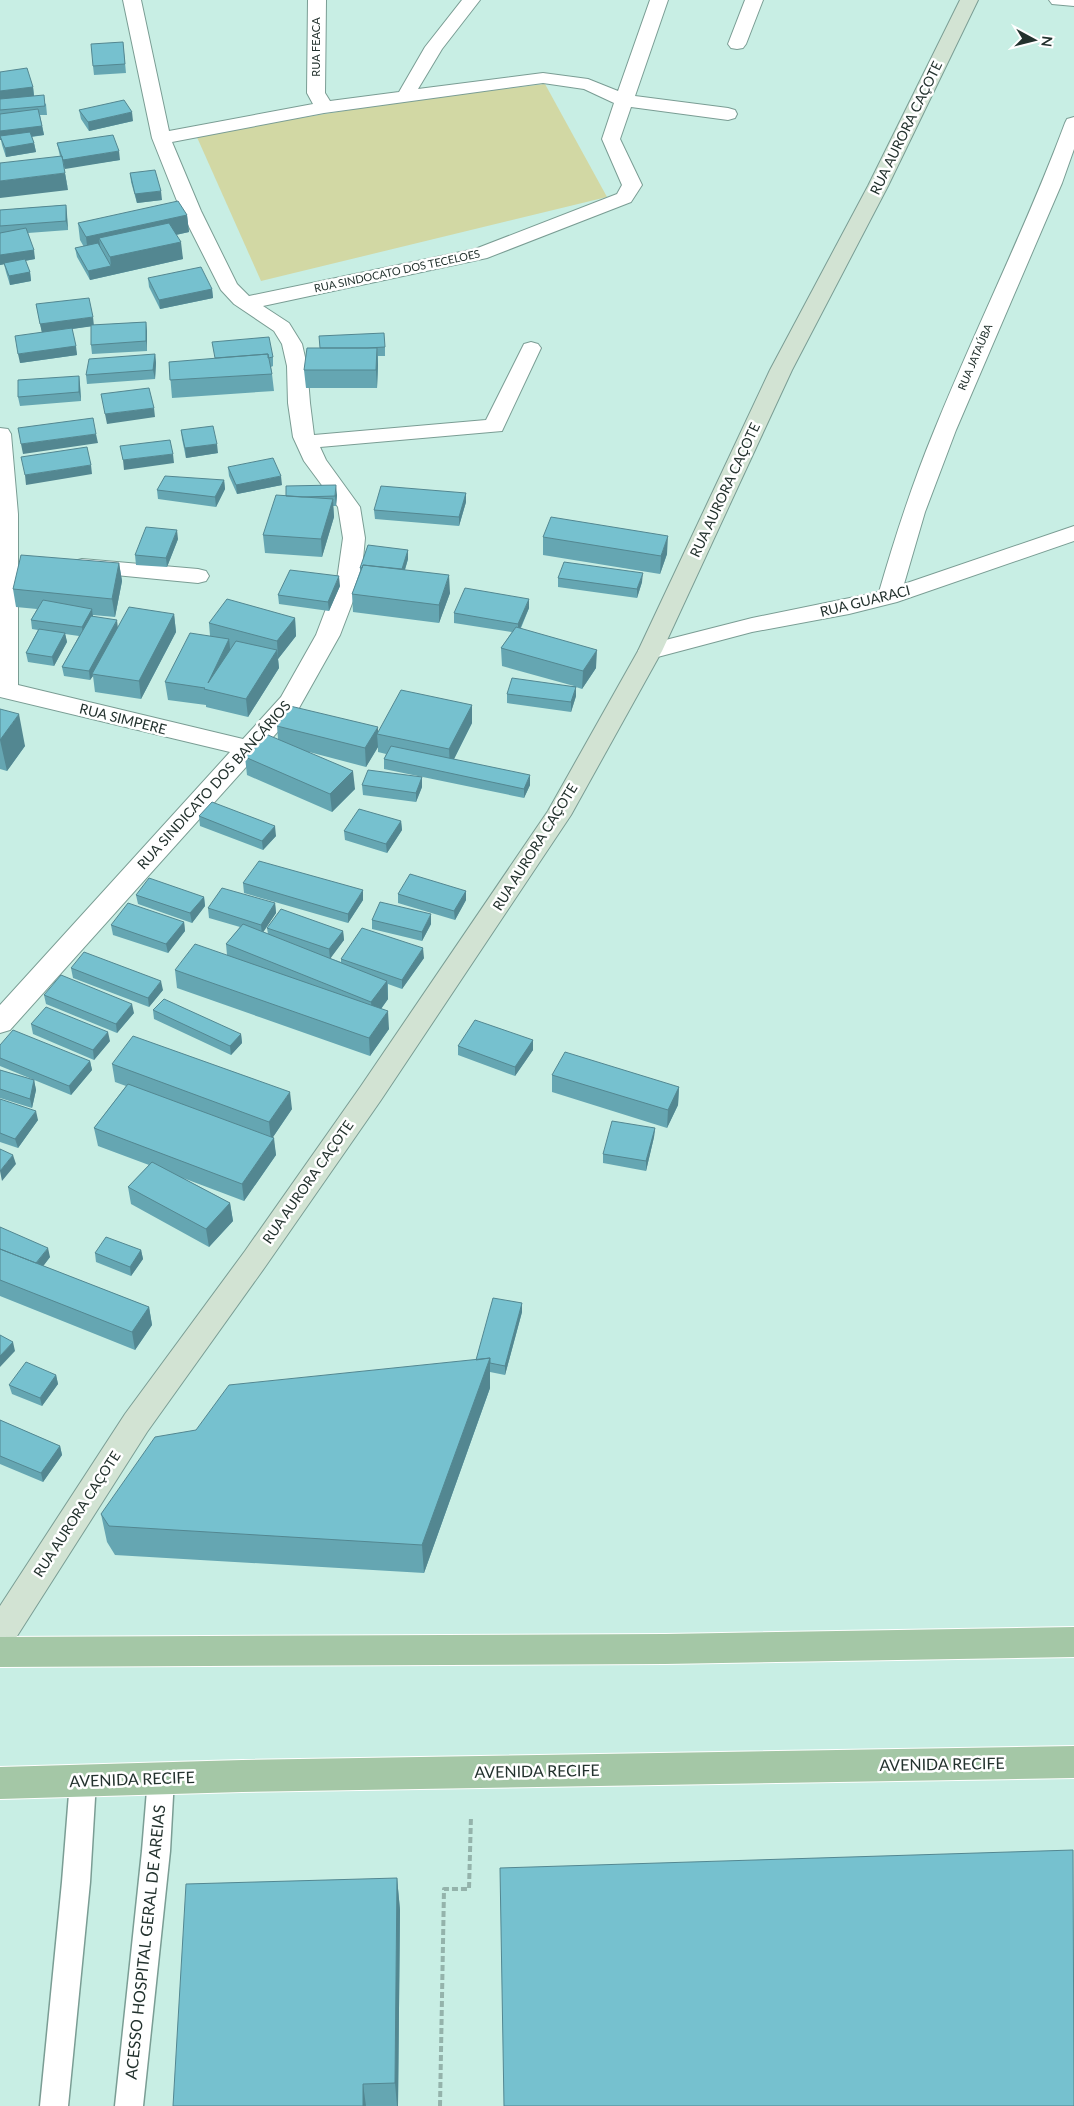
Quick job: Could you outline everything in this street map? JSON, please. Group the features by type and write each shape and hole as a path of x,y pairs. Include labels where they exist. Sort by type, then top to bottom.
{"main road":[{"name":"RUA AURORA CAÇOTE","path":"0,1634 136,1423 299,1196 496,910 558,815 650,651 781,370 878,186 970,0"},
{"path":"0,1652 665,1649 1074,1642"},
{"name":"AVENIDA RECIFE","path":"0,1783 161,1778 1074,1762"}],"street":[{"name":"RUA SINDICATO DOS BANCÁRIOS","path":"0,1023 246,748 290,702 328,635 349,580 354,538 349,508 314,460 304,436 299,403 297,366 292,344 282,327 246,303 228,286 191,211 160,138 132,0"},
{"name":"RUA FEACA","path":"317,0 320,100"},
{"path":"409,94 434,47 470,0"},
{"path":"624,100 659,0"},
{"path":"737,44 754,0"},
{"path":"1058,0 1074,1"},
{"path":"160,138 320,100 409,94 543,78 588,84 624,100 728,114"},
{"name":"RUA SINDOCATO DOS TECELOES","path":"246,303 480,254 624,198 632,185 611,139 624,100"},
{"name":"RUA JATAÚBA","path":"889,597 914,512 945,430 1052,183 1074,123"},
{"path":"307,442 494,426 531,348"},
{"path":"0,434 7,514 16,560 3,690"},
{"name":"RUA GUARACI","path":"650,651 752,625 850,607 889,597 1074,533"},
{"path":"64,564 198,576"},
{"name":"RUA SIMPERE","path":"3,690 246,748"}],"lane":[{"name":"ACESSO HOSPITAL GERAL DE AREIAS","path":"129,2106 156,1851 161,1778"},
{"path":"54,2106 76,1882 83,1781"}],"path":[{"path":"440,2106 444,1889 469,1889 471,1816"}],"green space":[{"path":"545,84 607,197 261,281 196,135 411,100"}],"building":[{"path":"123,42 125,64 93,66 91,44"},
{"path":"27,68 33,87 0,91 0,72"},
{"path":"44,95 45,106 0,110 0,99"},
{"path":"124,100 132,112 88,122 79,110"},
{"path":"38,109 42,126 0,131 0,114"},
{"path":"30,132 34,143 5,148 0,136"},
{"path":"113,135 119,151 63,160 57,143"},
{"path":"62,156 65,173 0,181 0,163"},
{"path":"155,170 161,191 135,194 130,173"},
{"path":"178,201 187,215 86,237 78,223"},
{"path":"66,205 66,221 0,226 0,210"},
{"path":"169,223 181,242 110,257 99,238"},
{"path":"26,228 34,250 0,255 0,233"},
{"path":"98,243 111,266 88,271 75,248"},
{"path":"25,259 30,272 9,276 4,263"},
{"path":"201,267 212,289 159,300 148,278"},
{"path":"89,298 93,317 40,324 36,304"},
{"path":"146,322 146,341 91,345 91,325"},
{"path":"72,328 76,346 18,354 15,336"},
{"path":"384,333 385,347 320,348 319,336"},
{"path":"269,337 273,357 268,358 268,354 215,358 212,342"},
{"path":"307,348 377,348 376,370 304,370"},
{"path":"155,354 153,370 86,375 89,359"},
{"path":"268,354 272,374 170,380 169,362"},
{"path":"79,376 79,392 18,397 18,380"},
{"path":"149,388 154,408 105,414 101,394"},
{"path":"93,418 96,434 21,444 18,428"},
{"path":"213,426 217,444 185,448 181,430"},
{"path":"170,440 173,454 123,460 120,446"},
{"path":"87,447 91,465 25,475 21,457"},
{"path":"273,458 281,476 236,485 228,467"},
{"path":"165,476 224,480 215,497 157,490"},
{"path":"336,485 335,496 286,496 286,486"},
{"path":"381,486 466,493 459,517 374,510"},
{"path":"276,495 333,499 321,539 263,535"},
{"path":"551,517 668,536 661,556 543,537"},
{"path":"146,527 177,530 166,558 135,555"},
{"path":"368,545 408,550 402,569 363,565 360,568"},
{"path":"21,555 119,563 112,599 13,589"},
{"path":"564,562 643,573 637,589 558,578"},
{"path":"363,565 449,575 439,605 352,594"},
{"path":"290,570 339,576 328,602 278,595"},
{"path":"465,588 529,599 518,624 454,613"},
{"path":"227,599 295,618 277,641 209,623"},
{"path":"43,600 92,609 82,627 31,620"},
{"path":"129,607 174,614 139,681 92,674"},
{"path":"91,616 117,620 89,671 62,667"},
{"path":"516,627 597,650 583,671 501,648"},
{"path":"39,629 65,633 52,657 26,653"},
{"path":"190,633 229,639 208,683 236,641 277,650 246,699 205,688 165,682"},
{"path":"512,678 576,687 571,702 507,694"},
{"path":"401,690 472,705 449,749 377,734"},
{"path":"290,706 378,727 365,748 277,726"},
{"path":"0,709 19,714 0,740"},
{"path":"268,735 353,771 330,794 245,757"},
{"path":"391,746 530,775 524,789 384,759"},
{"path":"368,770 422,777 416,793 362,785"},
{"path":"212,802 275,826 262,841 199,816"},
{"path":"359,809 401,821 386,844 344,831"},
{"path":"259,861 363,890 348,914 243,883"},
{"path":"410,874 466,891 454,911 398,894"},
{"path":"149,878 204,897 190,913 136,895"},
{"path":"222,888 275,903 261,925 208,908"},
{"path":"380,902 431,914 422,932 372,920"},
{"path":"128,903 184,922 166,944 111,925"},
{"path":"281,909 343,931 329,949 267,928"},
{"path":"243,924 387,981 371,1002 226,944"},
{"path":"362,928 423,948 402,980 341,959"},
{"path":"195,944 388,1011 369,1038 175,970"},
{"path":"84,952 161,981 148,998 71,968"},
{"path":"61,975 132,1004 116,1024 44,995"},
{"path":"164,999 241,1034 230,1046 153,1010"},
{"path":"46,1007 108,1032 93,1050 31,1024"},
{"path":"475,1020 533,1040 515,1067 458,1046"},
{"path":"13,1030 90,1061 69,1086 0,1058 0,1045"},
{"path":"133,1036 290,1092 269,1122 112,1064"},
{"path":"565,1052 679,1087 668,1110 552,1075"},
{"path":"0,1070 34,1080 30,1099 0,1089"},
{"path":"128,1084 274,1138 242,1184 94,1128"},
{"path":"0,1099 36,1111 15,1139 0,1133"},
{"path":"612,1121 655,1128 646,1161 603,1154"},
{"path":"0,1149 13,1155 0,1171"},
{"path":"152,1162 230,1203 206,1229 128,1187"},
{"path":"0,1227 48,1248 36,1263 0,1249"},
{"path":"106,1237 141,1250 130,1267 95,1253"},
{"path":"0,1249 149,1307 132,1332 0,1280"},
{"path":"493,1298 522,1303 505,1366 490,1363 490,1358 476,1360"},
{"path":"0,1335 13,1342 0,1356"},
{"path":"490,1358 422,1545 109,1526 101,1514 155,1437 196,1430 229,1385"},
{"path":"26,1362 56,1375 40,1398 9,1385"},
{"path":"0,1420 60,1446 41,1473 0,1456"},
{"path":"1073,1850 1074,2106 504,2106 500,1868"},
{"path":"397,1878 395,2083 363,2084 363,2106 173,2106 186,1884"}]}
